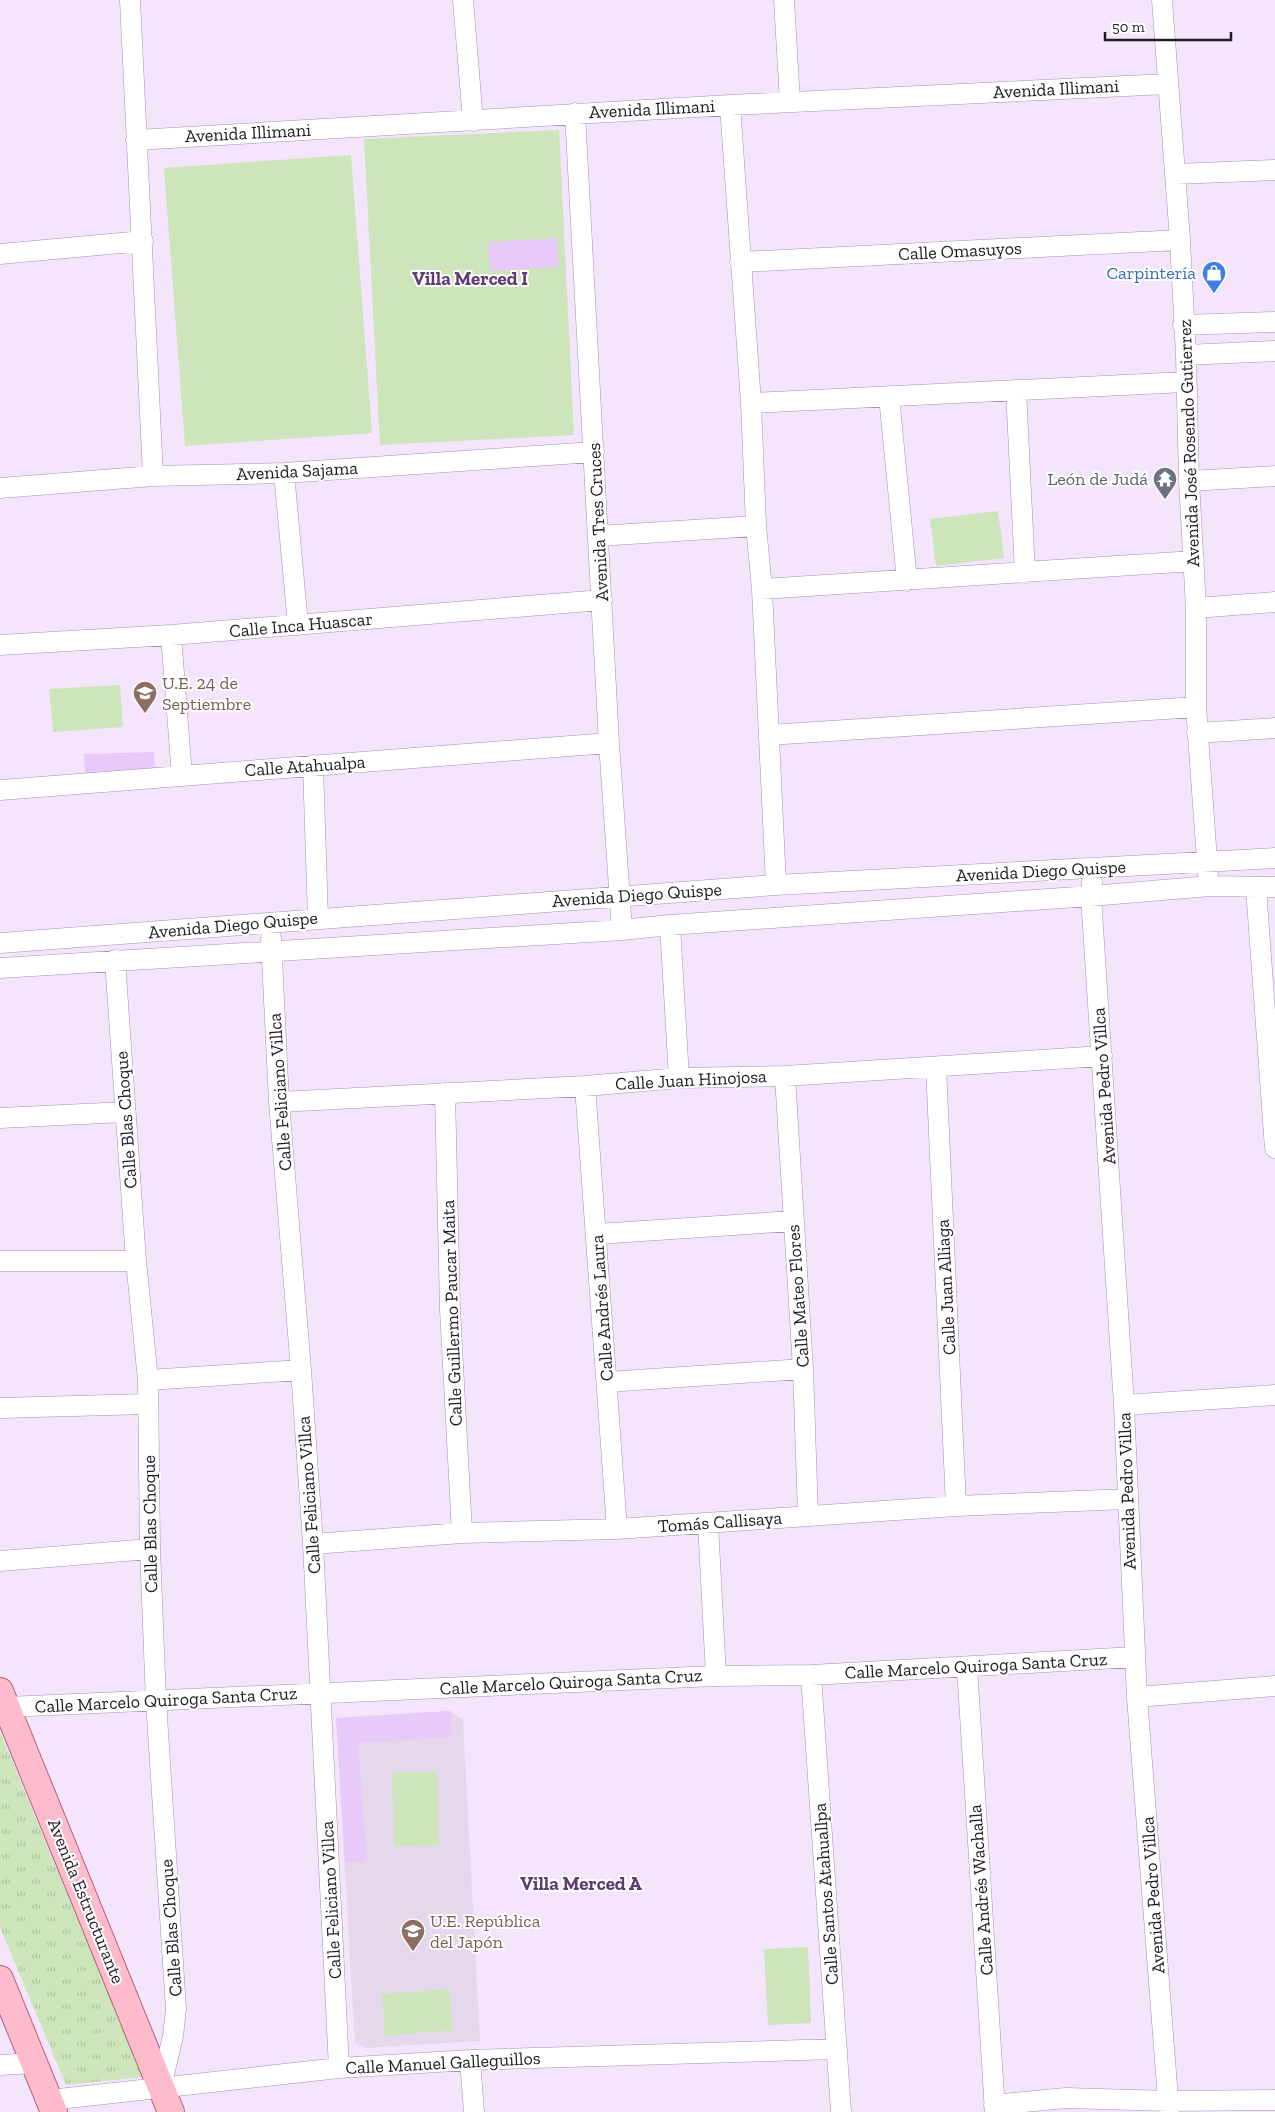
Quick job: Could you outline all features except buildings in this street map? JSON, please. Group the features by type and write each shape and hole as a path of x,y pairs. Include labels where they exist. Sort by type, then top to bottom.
{"main road":[{"name":"Avenida Estructurante","path":"3,1699 171,2112"},
{"path":"0,1979 52,2106"}],"street":[{"path":"130,0 153,476"},
{"path":"463,0 473,121"},
{"path":"784,0 790,102"},
{"name":"Avenida José Rosendo Gutierrez","path":"1162,0 1180,240 1186,355 1188,481 1196,608 1197,733 1210,886"},
{"name":"Avenida Illimani","path":"136,140 473,121 575,113 1168,84"},
{"path":"730,105 750,403 756,526 762,589 776,885"},
{"name":"Avenida Tres Cruces","path":"575,113 609,743 622,930"},
{"path":"1175,174 1275,170"},
{"name":"Calle Omasuyos","path":"740,262 1180,240"},
{"path":"0,254 143,241"},
{"path":"1183,325 1275,322"},
{"path":"1186,355 1275,351"},
{"path":"750,403 1186,382"},
{"path":"1016,390 1025,573"},
{"path":"889,396 908,581"},
{"name":"Avenida Sajama","path":"0,488 153,476 284,473 594,452"},
{"path":"284,473 298,625"},
{"path":"1188,481 1275,476"},
{"path":"598,536 756,526"},
{"path":"762,589 1194,561"},
{"name":"Calle Inca Huascar","path":"0,645 171,635 602,600"},
{"path":"1196,608 1275,602"},
{"path":"171,635 182,776"},
{"path":"769,735 1196,708"},
{"path":"1197,733 1275,728"},
{"name":"Calle Atahualpa","path":"0,790 609,743"},
{"path":"313,766 318,918"},
{"name":"Avenida Diego Quispe","path":"0,944 270,924 318,918 776,885 1275,858"},
{"name":"Avenida Pedro Villca","path":"1093,869 1091,896 1124,1405 1135,1657 1169,2107"},
{"name":"Avenida Diego Quispe","path":"0,968 622,930 1210,886 1266,887"},
{"path":"1266,887 1275,1148"},
{"name":"Calle Feliciano Villca","path":"270,924 279,1102 313,1544 339,2068"},
{"path":"670,925 679,1078"},
{"name":"Calle Blas Choque","path":"115,960 136,1261 148,1380 150,1549 156,1701 176,2009 173,2036 161,2087"},
{"name":"Calle Juan Hinojosa","path":"279,1102 585,1086 679,1078 785,1076 1102,1056"},
{"name":"Calle Juan Alliaga","path":"936,1067 956,1506"},
{"name":"Calle Mateo Flores","path":"785,1076 803,1369 808,1515"},
{"name":"Calle Andrés Laura","path":"585,1086 617,1529"},
{"name":"Calle Guillermo Paucar Maita","path":"445,1093 450,1309 462,1533"},
{"path":"0,1118 125,1112"},
{"path":"597,1234 793,1221"},
{"path":"0,1260 136,1261"},
{"path":"607,1382 803,1369"},
{"path":"148,1380 301,1370"},
{"path":"1124,1405 1275,1395"},
{"path":"0,1408 148,1404"},
{"name":"Tomás Callisaya","path":"313,1544 462,1533 617,1529 956,1506 1127,1499"},
{"path":"708,1523 716,1676"},
{"path":"0,1561 150,1549"},
{"name":"Calle Marcelo Quiroga Santa Cruz","path":"3,1699 156,1701 716,1676 811,1675 1135,1657"},
{"name":"Calle Andrés Wachalla","path":"967,1667 995,2108"},
{"name":"Calle Santos Atahuallpa","path":"811,1675 841,2112"},
{"path":"1138,1697 1275,1686"},
{"name":"Calle Manuel Galleguillos","path":"52,2106 161,2087 339,2068 470,2060 837,2049"},
{"path":"470,2060 474,2112"},
{"path":"0,2065 33,2063"},
{"path":"995,2108 1066,2098 1169,2107 1275,2100"}],"shaded area":[{"name":"U.E. República del Japón","path":"450,1711 463,1720 480,2041 366,2048 355,2043 336,1718"}],"green space":[{"path":"559,130 574,435 380,445 364,139"},
{"path":"351,155 372,433 185,446 164,168"},
{"path":"998,511 1004,558 936,566 930,519"},
{"path":"120,685 123,727 53,732 49,689"},
{"path":"0,1732 143,2077 66,2085 0,1927"},
{"path":"392,1772 437,1772 439,1845 394,1846"},
{"path":"808,1947 811,2023 768,2025 764,1949"},
{"path":"449,1989 453,2030 385,2036 382,1994"}],"place":[{"name":"Carpintería","path":"1214,294"},
{"name":"León de Judá","path":"1165,500"},
{"name":"U.E. 24 de Septiembre","path":"145,714"},
{"name":"U.E. República del Japón","path":"413,1952"}],"district":[{"name":"Villa Merced I","path":"470,278"},
{"name":"Villa Merced A","path":"581,1883"}]}
